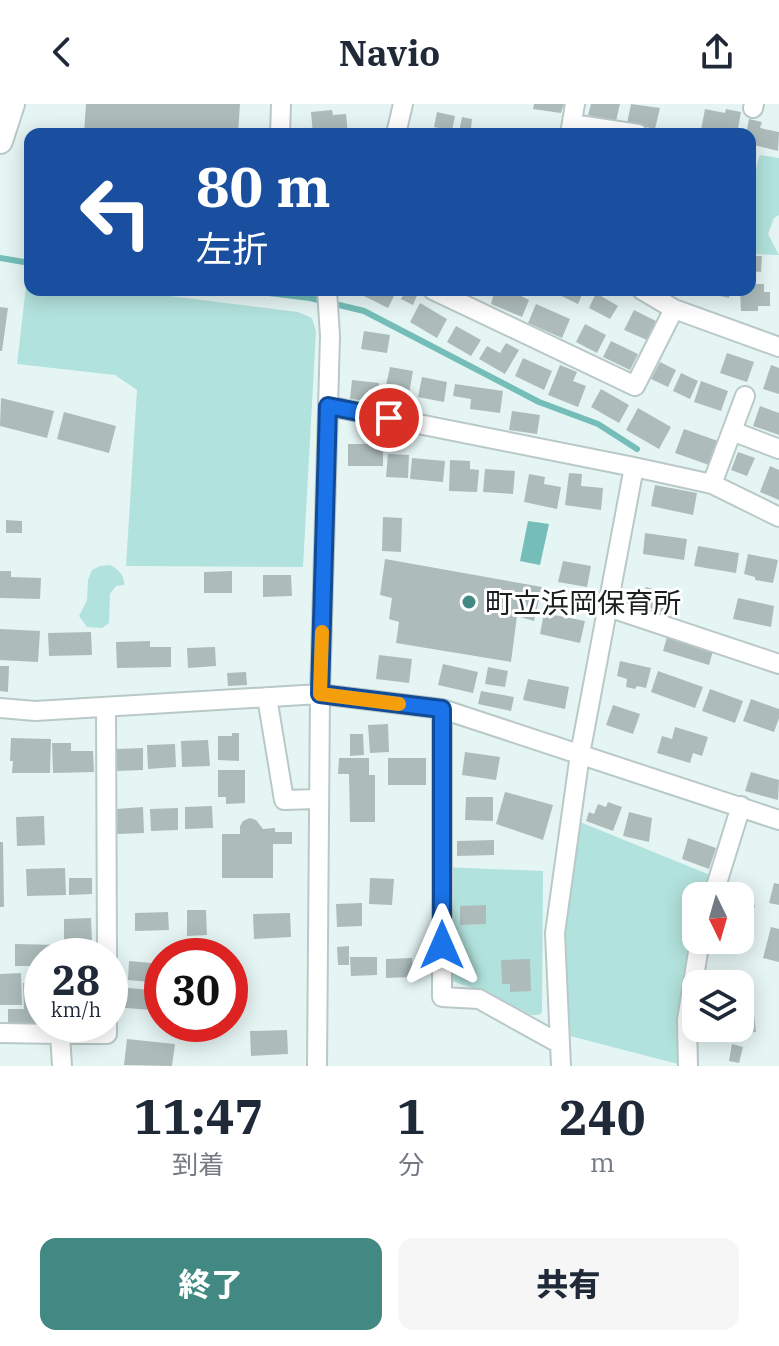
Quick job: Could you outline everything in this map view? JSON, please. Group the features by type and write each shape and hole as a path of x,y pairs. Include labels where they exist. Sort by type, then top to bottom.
{"main road":[{"path":"0,141 12,104"}],"street":[{"path":"280,128 281,104"},
{"path":"397,128 403,104"},
{"path":"571,128 575,104"},
{"path":"317,1066 318,799 331,296"},
{"path":"446,296 635,386 674,309"},
{"path":"652,296 674,309 779,347"},
{"path":"712,484 745,396"},
{"path":"328,406 712,484 779,517"},
{"path":"732,431 779,449"},
{"path":"561,1066 555,933 580,754 634,467"},
{"path":"608,607 779,664"},
{"path":"0,708 35,711 106,708 320,694 442,709 779,820"},
{"path":"267,697 284,800 318,799"},
{"path":"106,708 107,938"},
{"path":"442,709 442,997 479,999 560,1044"},
{"path":"717,882 741,806"},
{"path":"688,1066 687,1020 698,954"},
{"path":"0,1033 24,1033"},
{"path":"60,1042 62,1066"}],"shaded area":[{"path":"760,155 779,158 779,215 774,218 768,234 779,255 756,254 757,164"},
{"path":"25,296 170,296 298,312 312,318 316,331 303,567 126,566 137,390 115,375 17,364"},
{"path":"528,521 549,524 540,565 520,561"},
{"path":"110,565 120,573 124,585 116,586 110,594 109,623 102,628 87,627 79,616 87,600 88,580 92,570"},
{"path":"580,822 710,875 708,882 682,882 682,954 687,954 685,970 682,970 678,1064 570,1036 565,934"},
{"path":"442,867 543,871 542,1012 539,1015 531,1015 489,994 450,980"}],"building":[{"path":"86,104 240,104 238,128 84,128"},
{"path":"534,104 564,104 561,113 533,109"},
{"path":"591,104 620,104 616,121 588,115"},
{"path":"631,104 660,108 655,128 627,123"},
{"path":"705,109 741,112 738,128 701,128"},
{"path":"332,110 333,115 346,114 347,128 312,128 311,112"},
{"path":"437,112 455,116 453,128 434,127"},
{"path":"462,117 472,119 471,128 460,128"},
{"path":"749,119 762,122 760,128 779,132 778,151 756,146 756,128 747,128"},
{"path":"756,256 762,256 761,272 756,272"},
{"path":"756,284 764,284 764,292 770,292 770,306 758,306 758,311 741,311 740,296 756,296"},
{"path":"364,296 394,296 388,308"},
{"path":"403,296 417,296 413,305 401,299"},
{"path":"493,296 521,296 529,300 522,317 491,304"},
{"path":"561,296 581,296 578,304"},
{"path":"595,296 601,296 618,306 610,319 589,308"},
{"path":"420,303 447,319 437,338 410,322"},
{"path":"536,304 570,319 562,338 528,323"},
{"path":"0,307 8,308 2,351 0,351"},
{"path":"634,310 656,321 647,340 624,330"},
{"path":"585,324 606,335 597,353 576,342"},
{"path":"456,326 481,340 471,356 447,342"},
{"path":"364,331 390,335 387,353 361,349"},
{"path":"611,341 638,354 630,370 603,357"},
{"path":"506,343 519,350 505,374 479,359 487,346 500,353"},
{"path":"727,353 754,362 747,382 720,373"},
{"path":"523,358 552,371 544,390 515,376"},
{"path":"660,362 676,370 668,387 651,379"},
{"path":"560,365 577,372 573,381 586,386 578,407 548,395"},
{"path":"771,365 779,368 779,394 763,389"},
{"path":"390,367 413,371 409,394 385,390"},
{"path":"681,373 698,381 690,399 673,391"},
{"path":"422,377 447,382 444,402 418,397"},
{"path":"352,380 379,383 377,402 350,399"},
{"path":"701,381 728,391 721,411 694,402"},
{"path":"455,384 503,391 500,413 470,409 471,399 453,396"},
{"path":"601,389 629,405 619,423 591,407"},
{"path":"1,398 54,411 47,438 0,426"},
{"path":"760,406 779,413 779,435 753,426"},
{"path":"638,408 671,427 659,449 626,430"},
{"path":"512,411 540,415 537,434 509,430"},
{"path":"64,412 116,426 109,453 57,439"},
{"path":"684,429 718,441 709,465 675,453"},
{"path":"348,444 383,444 383,466 348,466"},
{"path":"738,452 755,458 747,476 731,470"},
{"path":"388,454 409,455 408,478 386,477"},
{"path":"412,458 445,461 443,482 410,479"},
{"path":"450,460 470,461 470,469 479,470 477,492 449,491"},
{"path":"770,466 779,470 779,500 760,492"},
{"path":"485,469 515,471 513,494 483,492"},
{"path":"569,473 582,474 581,486 603,488 601,510 565,505"},
{"path":"529,474 545,477 544,484 561,487 557,509 524,502"},
{"path":"655,485 697,493 693,515 651,506"},
{"path":"383,517 402,518 401,552 382,551"},
{"path":"6,520 22,521 22,533 6,533"},
{"path":"645,533 687,539 684,560 643,554"},
{"path":"698,546 739,553 736,573 694,566"},
{"path":"748,554 778,560 773,583 755,580 755,577 744,574"},
{"path":"385,559 542,587 534,621 517,616 511,662 396,643 399,622 389,619 392,598 380,595"},
{"path":"563,561 591,566 587,587 558,582"},
{"path":"0,571 11,571 11,577 41,578 40,599 0,598"},
{"path":"232,571 232,593 204,593 204,572"},
{"path":"263,575 291,575 292,596 263,597"},
{"path":"646,587 674,595 668,614 641,605"},
{"path":"738,598 774,606 771,627 733,619"},
{"path":"544,613 585,621 580,643 540,634"},
{"path":"0,629 40,631 38,662 0,660"},
{"path":"91,632 92,655 49,656 48,633"},
{"path":"667,637 713,651 709,665 663,651"},
{"path":"150,641 150,647 171,647 171,667 117,668 116,642"},
{"path":"215,647 216,666 188,668 187,648"},
{"path":"379,655 412,659 409,683 376,679"},
{"path":"620,661 651,668 646,688 626,687 627,679 617,676"},
{"path":"443,664 478,672 473,693 438,685"},
{"path":"0,666 9,666 8,692 0,691"},
{"path":"488,667 508,671 505,687 485,684"},
{"path":"658,671 703,687 695,708 651,692"},
{"path":"246,672 247,685 228,686 227,673"},
{"path":"528,679 569,687 565,709 523,700"},
{"path":"710,689 743,701 735,723 702,711"},
{"path":"481,691 514,697 511,711 478,704"},
{"path":"751,699 779,709 774,732 743,721"},
{"path":"613,705 640,714 633,734 606,725"},
{"path":"388,724 389,752 370,753 368,725"},
{"path":"675,727 708,737 702,756 693,753 690,763 657,753 662,736 672,739"},
{"path":"232,733 239,733 239,761 218,760 218,736 232,736"},
{"path":"350,734 363,734 364,755 350,756"},
{"path":"11,738 51,739 50,773 12,773"},
{"path":"208,740 210,766 182,767 181,741"},
{"path":"52,743 71,743 71,751 93,751 94,772 53,773"},
{"path":"175,744 176,767 148,769 147,745"},
{"path":"143,748 143,770 116,771 115,749"},
{"path":"465,752 500,757 496,780 462,775"},
{"path":"339,758 369,758 369,775 375,775 375,822 350,822 349,774 338,774"},
{"path":"388,758 426,758 426,785 388,785"},
{"path":"218,770 245,770 245,803 226,804 226,797 218,797"},
{"path":"751,772 779,780 778,800 745,791"},
{"path":"505,792 553,805 543,840 496,824"},
{"path":"466,797 493,797 493,821 465,820"},
{"path":"608,802 622,807 613,831 586,821 589,812 594,814 598,804 606,807"},
{"path":"212,806 213,828 185,829 185,807"},
{"path":"143,807 144,833 117,834 116,809"},
{"path":"178,808 178,830 151,831 150,809"},
{"path":"629,812 652,818 649,842 623,836"},
{"path":"44,816 45,845 17,846 16,817"},
{"path":"250,818 263,829 292,832 292,844 273,844 273,878 222,878 222,834 240,834 243,821"},
{"path":"688,838 716,848 709,869 682,859"},
{"path":"494,840 494,855 457,856 457,841"},
{"path":"0,842 3,842 4,907 0,907"},
{"path":"65,868 66,895 27,896 26,869"},
{"path":"69,878 92,878 92,894 69,895"},
{"path":"370,878 394,879 392,905 369,904"},
{"path":"774,883 779,884 779,905 769,903"},
{"path":"362,903 362,926 337,927 336,904"},
{"path":"486,905 486,924 460,925 460,906"},
{"path":"187,910 206,910 207,935 187,936"},
{"path":"168,912 169,930 135,931 135,913"},
{"path":"290,913 291,937 254,939 253,914"},
{"path":"91,918 92,938 64,938 64,919"},
{"path":"771,927 779,929 779,962 763,958"},
{"path":"15,944 24,944 24,966 15,966"},
{"path":"349,946 349,965 338,965 337,947"},
{"path":"350,957 377,957 377,975 351,976"},
{"path":"412,958 413,977 386,978 386,959"},
{"path":"530,959 531,991 510,992 510,984 502,984 501,960"},
{"path":"129,961 144,962 144,981 128,980"},
{"path":"21,973 22,1005 0,1005 0,974"},
{"path":"128,988 144,989 144,1009 128,1008"},
{"path":"8,1009 24,1009 24,1028 8,1028"},
{"path":"287,1030 288,1054 251,1056 250,1031"},
{"path":"128,1039 175,1044 172,1066 124,1065"},
{"path":"732,1044 743,1047 739,1063 729,1061"}],"waterway":[{"path":"0,258 24,262"},
{"path":"293,296 364,311 539,402 598,424 637,449"}],"slow traffic":[{"path":"322,632 320,694 399,704"}],"place":[{"name":"町立浜岡保育所","path":"469,602"}],"route":[{"path":"389,418 328,406 320,694 442,709 442,945"}]}
